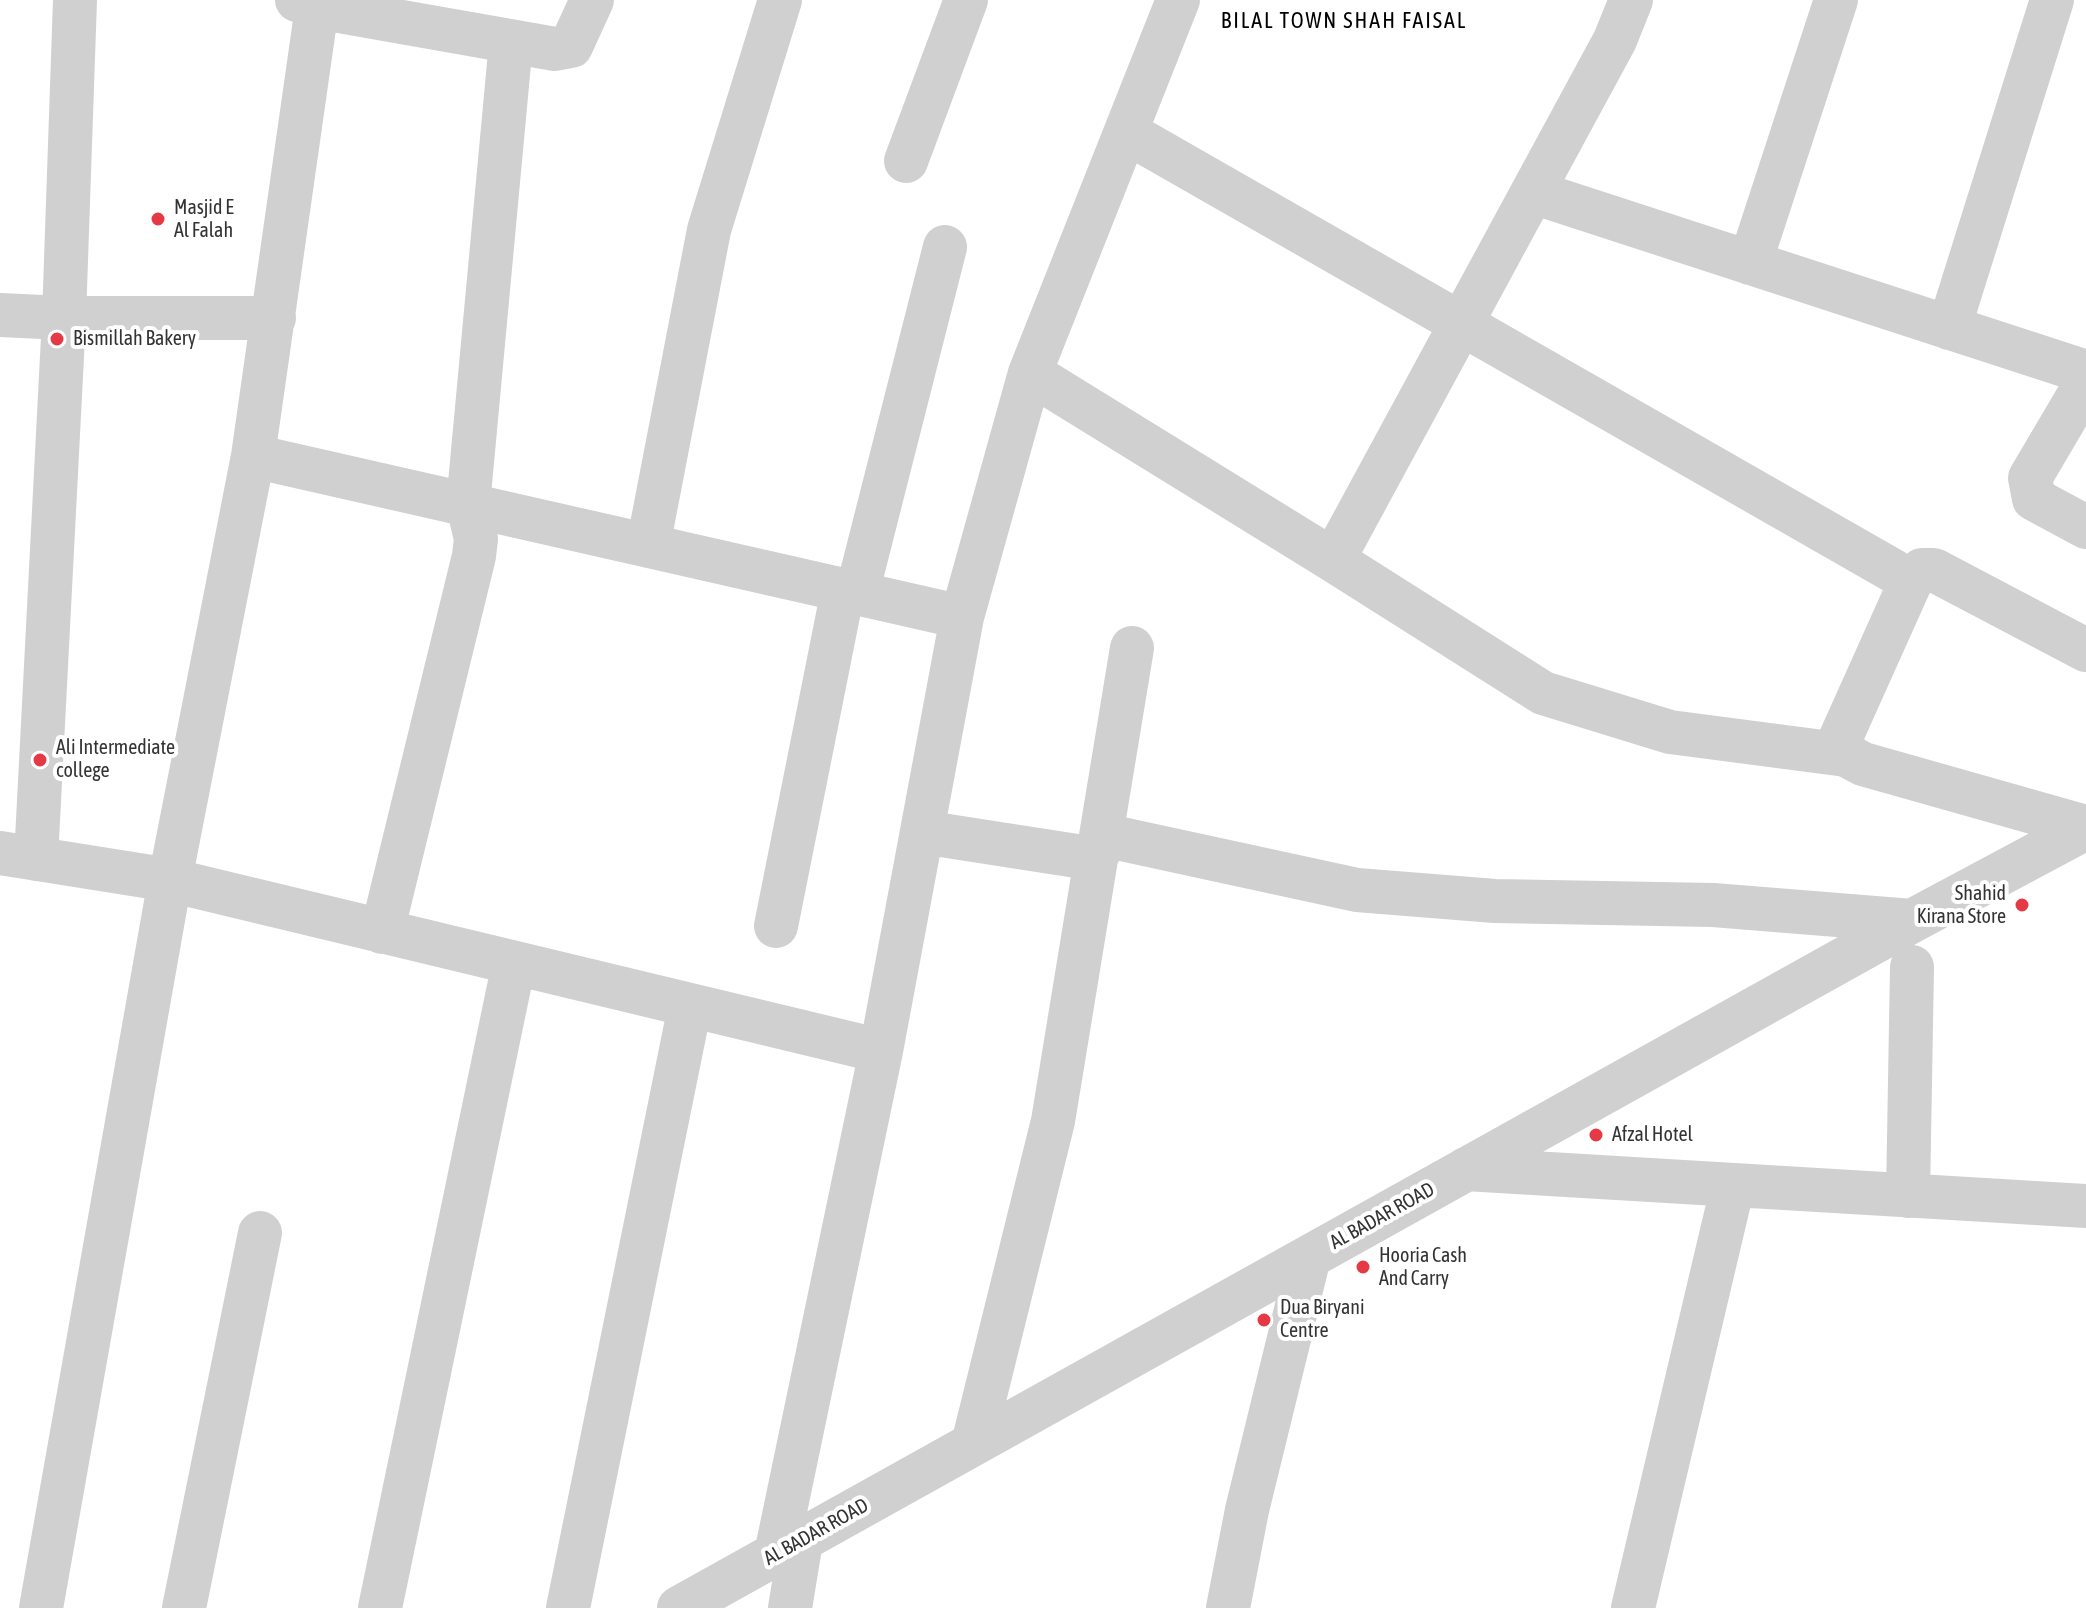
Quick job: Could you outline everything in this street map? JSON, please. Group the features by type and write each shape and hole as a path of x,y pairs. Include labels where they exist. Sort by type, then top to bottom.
{"street":[{"path":"75,0 64,318 18,856 170,880 881,1051"},
{"path":"41,1608 170,880 253,456 274,318 307,4 555,49 571,46 592,0"},
{"path":"648,546 709,230 780,0"},
{"path":"906,161 966,0"},
{"path":"790,1608 789,1547 962,617 1030,373 1178,0"},
{"path":"1333,560 1615,40 1631,0"},
{"path":"1750,263 1836,0"},
{"path":"1949,328 2052,0"},
{"path":"382,932 474,556 476,539 468,505 511,42"},
{"path":"1126,132 1911,581"},
{"path":"1533,192 2086,372"},
{"path":"776,926 850,591 945,247"},
{"path":"0,315 274,318"},
{"path":"1030,373 1543,693 1670,732 1846,755 1863,764 2086,827"},
{"path":"2086,383 2030,478 2034,499 2086,527"},
{"path":"253,456 962,617"},
{"path":"1846,755 1841,737 1911,581 1922,570 1934,570 2086,650"},
{"path":"973,1444 1053,1121 1132,648"},
{"name":"AL BADAR ROAD","path":"679,1608 2086,827"},
{"path":"922,832 1098,850"},
{"path":"1098,850 1106,840 1117,838 1357,890 1495,901 1713,905 1912,921"},
{"path":"380,1608 514,963"},
{"path":"1908,1196 1912,967"},
{"path":"568,1608 690,1006"},
{"path":"1466,1169 2086,1206"},
{"path":"1633,1608 1733,1185"},
{"path":"184,1608 260,1233"},
{"path":"1228,1608 1247,1510 1309,1257"}],"place":[{"name":"Masjid E Al Falah","path":"158,219"},
{"name":"Bismillah Bakery","path":"57,339"},
{"name":"Ali Intermediate college","path":"40,760"},
{"name":"Shahid Kirana Store","path":"2022,905"},
{"name":"Afzal Hotel","path":"1596,1135"},
{"name":"Hooria Cash And Carry","path":"1363,1267"},
{"name":"Dua Biryani Centre","path":"1264,1320"}],"district":[{"name":"BILAL TOWN SHAH FAISAL","path":"1344,21"}]}
